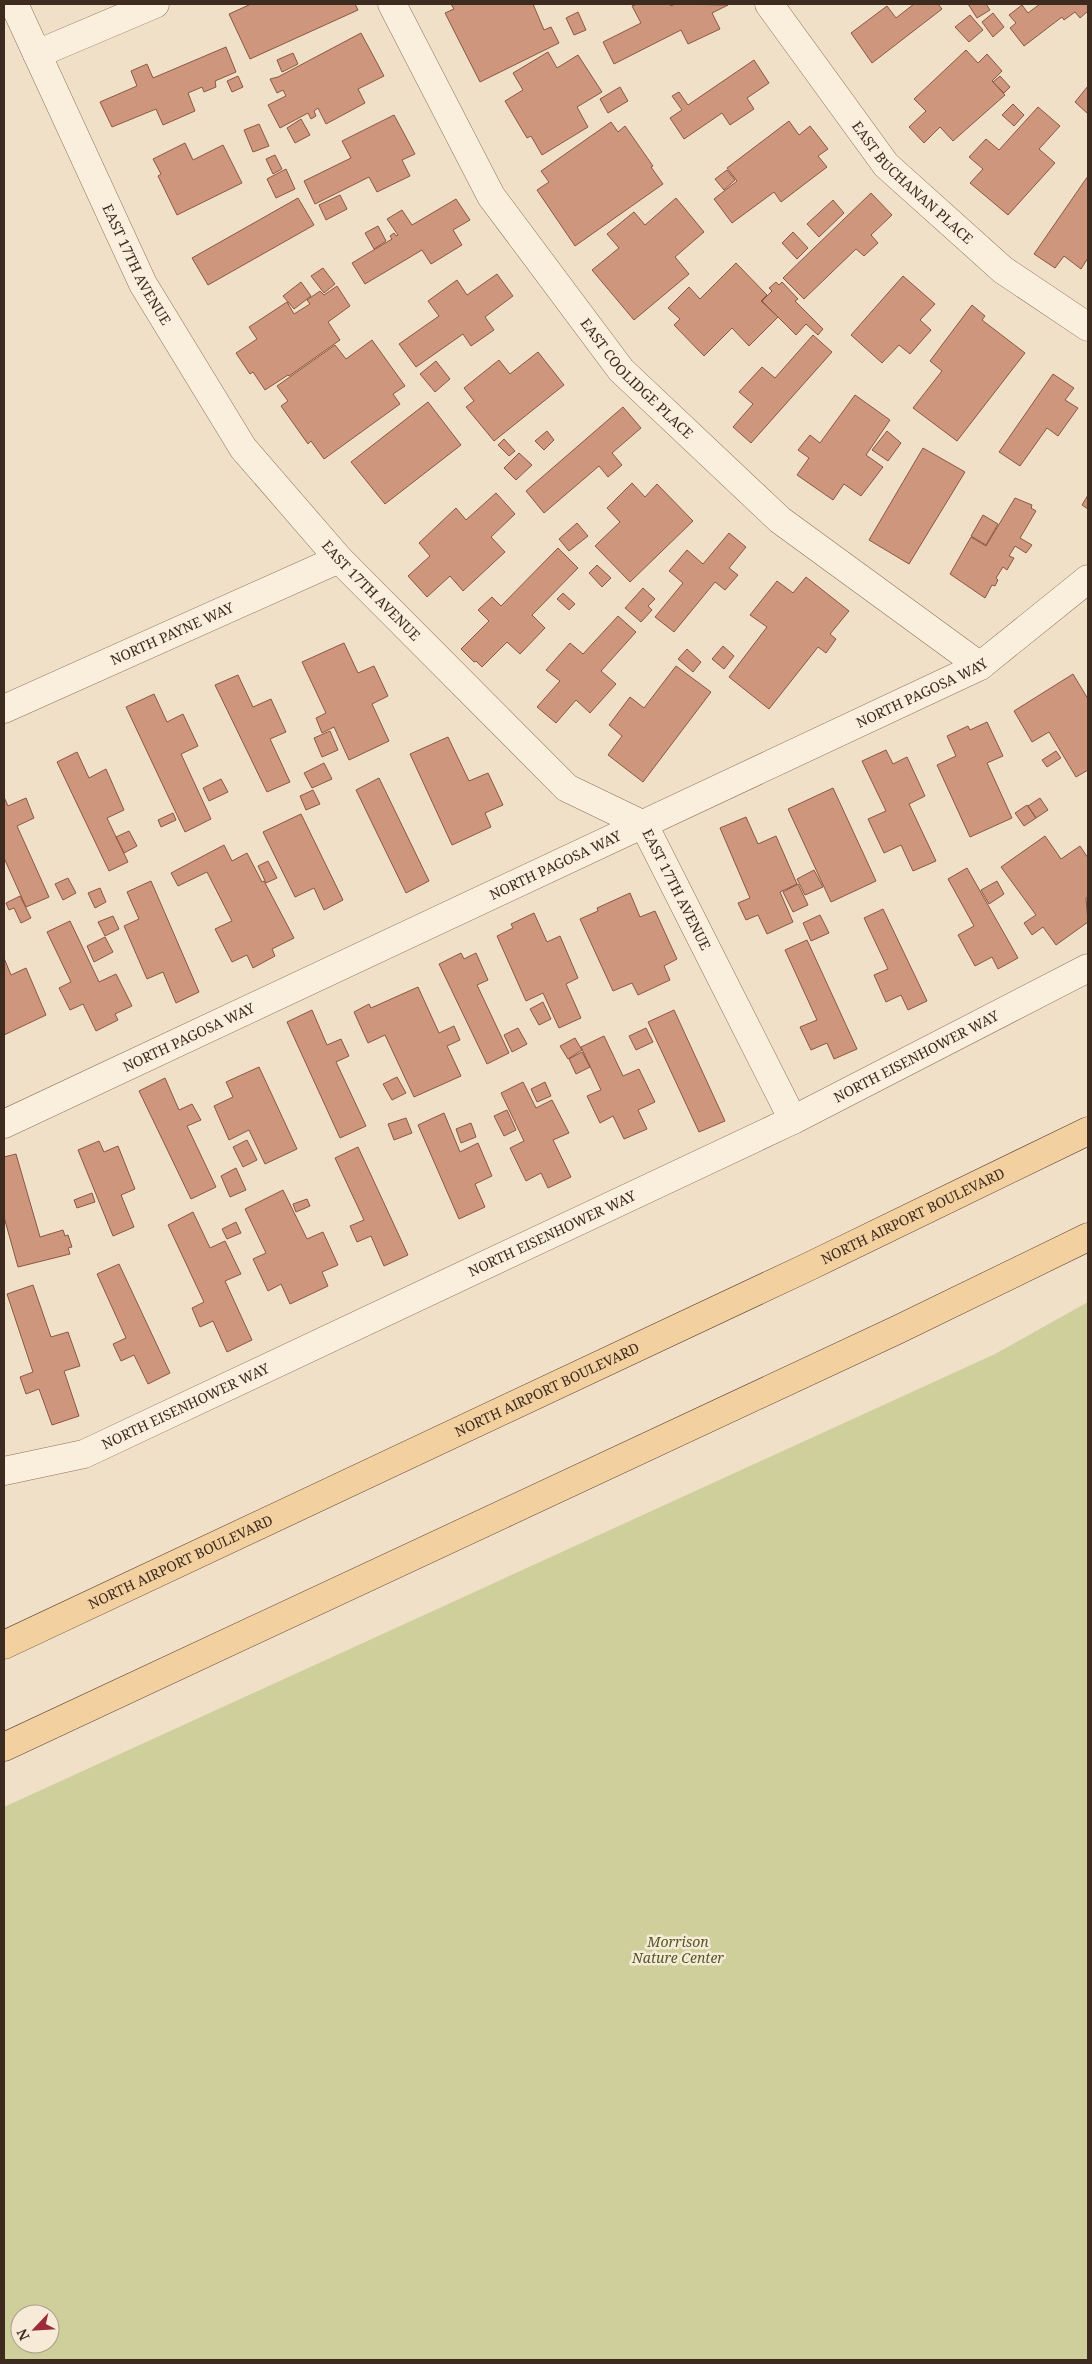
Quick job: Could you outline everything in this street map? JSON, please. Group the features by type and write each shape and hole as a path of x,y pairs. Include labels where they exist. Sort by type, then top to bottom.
{"main road":[{"name":"NORTH AIRPORT BOULEVARD","path":"4,1645 810,1266 1088,1131"},
{"path":"4,1747 879,1338 1088,1237"}],"street":[{"name":"EAST 17TH AVENUE","path":"14,4 143,284 243,448 339,559 567,788 644,825 793,1120"},
{"path":"37,54 155,4"},
{"name":"EAST COOLIDGE PLACE","path":"392,4 491,196 620,370 780,520 980,666"},
{"name":"EAST BUCHANAN PLACE","path":"769,4 886,166 1003,270 1088,327"},
{"name":"NORTH PAYNE WAY","path":"4,710 339,559"},
{"name":"NORTH PAGOSA WAY","path":"4,1124 980,666 1088,578"},
{"name":"NORTH EISENHOWER WAY","path":"4,1471 84,1454 793,1120 1088,968"}],"green space":[{"name":"Morrison Nature Center","path":"1088,1302 1088,2360 4,2360 4,1807 995,1354"}],"building":[{"path":"251,4 355,4 358,10 250,59 229,14"},
{"path":"451,4 533,4 544,30 551,27 559,43 480,82 445,13 454,9"},
{"path":"637,4 669,4 671,6 675,4 728,5 712,13 720,29 688,44 681,30 614,64 603,42 641,23 632,6"},
{"path":"914,4 938,4 942,9 872,63 851,33 887,6 896,18"},
{"path":"968,4 986,4 990,10 977,18"},
{"path":"1040,4 1088,4 1088,11 1080,18 1075,12 1064,20 1062,17 1024,46 1010,28 1016,23 1009,15 1022,5 1028,13"},
{"path":"578,12 586,30 574,35 566,18"},
{"path":"993,13 1004,27 993,37 982,22"},
{"path":"970,15 983,30 969,42 955,27"},
{"path":"361,33 384,76 358,89 365,103 326,124 318,108 314,111 316,116 311,119 308,113 280,128 268,105 286,96 283,90 277,93 270,79 278,77"},
{"path":"226,47 236,72 215,81 216,87 204,92 202,87 188,93 195,111 163,125 156,109 112,127 100,102 137,86 131,71 147,64 153,78"},
{"path":"966,50 978,63 987,54 1002,71 992,81 1005,95 953,141 940,127 924,143 909,127 926,111 914,99"},
{"path":"548,52 557,68 578,55 602,92 577,107 588,127 542,155 531,136 527,138 505,101 523,90 513,73"},
{"path":"293,53 298,64 282,72 277,60"},
{"path":"754,60 769,83 747,98 754,109 730,125 722,113 684,139 670,118 682,110 672,96 679,92 688,105"},
{"path":"238,76 243,87 232,92 227,81"},
{"path":"1000,76 1010,87 1004,93 993,82"},
{"path":"1088,86 1088,114 1075,102"},
{"path":"620,87 628,101 608,113 600,99"},
{"path":"1013,104 1024,115 1014,126 1002,115"},
{"path":"1038,107 1060,126 1039,149 1055,163 1008,215 970,183 983,169 969,157 986,139 999,150"},
{"path":"394,115 415,154 402,160 410,176 377,192 369,177 315,204 304,181 351,158 342,141"},
{"path":"301,119 310,135 295,143 287,128"},
{"path":"789,121 799,135 810,126 828,149 818,156 827,167 781,202 774,192 732,223 714,199 737,181 727,168"},
{"path":"611,122 618,132 625,126 663,184 575,246 537,190 549,182 541,171"},
{"path":"259,124 269,146 253,152 244,130"},
{"path":"185,143 193,160 223,145 242,183 177,215 158,176 161,174 153,159"},
{"path":"275,155 282,169 273,174 266,159"},
{"path":"286,169 295,189 276,198 267,179"},
{"path":"727,170 735,180 724,190 715,179"},
{"path":"1088,176 1088,258 1081,269 1064,256 1055,268 1034,254"},
{"path":"871,193 892,215 871,235 878,243 864,256 856,249 804,299 783,278"},
{"path":"340,195 347,209 326,220 319,205"},
{"path":"298,198 314,225 208,285 192,258"},
{"path":"676,198 704,232 675,257 689,274 634,320 592,270 619,248 607,234 634,212 645,225"},
{"path":"456,199 470,220 453,230 462,245 431,264 422,250 365,284 352,263 392,239 390,236 394,233 396,236 398,235 387,219 402,210 412,225"},
{"path":"833,200 844,213 819,237 807,224"},
{"path":"378,226 386,241 374,249 365,233"},
{"path":"793,232 808,248 797,259 782,243"},
{"path":"736,263 767,295 761,301 778,317 749,346 732,328 704,356 674,325 680,319 668,308 689,287 700,299"},
{"path":"323,268 335,284 324,293 311,276"},
{"path":"497,274 513,296 485,317 494,330 471,346 463,334 416,367 399,344 439,316 428,301 457,280 467,295"},
{"path":"903,276 935,304 920,320 931,330 910,354 899,345 882,363 851,335"},
{"path":"301,282 311,296 294,309 283,296"},
{"path":"776,282 779,285 782,282 798,299 795,301 823,329 818,335 806,324 796,335 762,301 772,291 769,288"},
{"path":"337,286 350,306 328,322 340,340 289,376 265,390 253,372 250,374 236,353 257,339 249,327 287,302 294,314 310,304 307,300 320,291 324,295"},
{"path":"972,305 985,316 982,320 1025,353 957,441 913,408 942,371 930,361"},
{"path":"813,335 832,352 751,443 733,427 753,404 739,392 762,367 775,378"},
{"path":"372,340 405,386 393,394 400,404 324,459 311,441 308,444 281,406 288,401 277,386 335,345 346,359"},
{"path":"538,352 564,385 494,441 466,407 474,401 464,388 499,360 510,374"},
{"path":"436,361 450,379 435,392 420,374"},
{"path":"1053,374 1074,388 1065,400 1078,408 1058,436 1047,428 1020,466 999,452"},
{"path":"855,395 890,420 866,455 883,467 861,496 844,484 833,500 797,475 809,458 798,450 810,435 820,443"},
{"path":"428,402 461,445 385,504 351,462"},
{"path":"623,407 641,428 612,453 622,465 608,477 599,466 544,513 526,491"},
{"path":"547,431 554,440 544,450 535,441"},
{"path":"887,431 901,443 888,461 872,450"},
{"path":"504,439 515,451 509,456 498,445"},
{"path":"923,448 965,472 909,564 869,540"},
{"path":"519,453 532,465 516,480 504,468"},
{"path":"632,483 645,497 657,484 693,521 630,582 595,546 620,522 607,508"},
{"path":"496,493 515,514 491,537 505,552 463,591 450,576 427,597 408,576 430,556 419,543 456,508 466,520"},
{"path":"1088,495 1088,509 1082,505"},
{"path":"1015,498 1032,505 1031,508 1036,511 1020,538 1032,545 1026,553 1015,546 1009,556 1014,558 1007,570 1003,567 996,578 998,580 995,586 992,585 985,598 950,574 971,537 986,546"},
{"path":"983,515 998,524 986,545 971,536"},
{"path":"577,523 588,536 569,551 559,539"},
{"path":"729,533 746,547 729,568 738,575 725,590 715,582 674,632 655,617 683,583 669,571 687,550 703,564"},
{"path":"558,548 578,568 532,615 545,628 520,654 507,642 482,667 476,661 474,662 461,649 489,621 478,610 492,597 501,606"},
{"path":"597,565 611,578 602,587 589,573"},
{"path":"806,577 849,611 830,634 836,639 826,653 818,647 769,709 729,677 767,627 750,615 777,581 793,593"},
{"path":"643,588 655,599 648,606 652,610 641,622 625,608"},
{"path":"563,593 575,604 569,610 557,599"},
{"path":"618,616 636,632 601,671 616,684 590,713 576,700 556,723 537,707 560,681 546,670 570,643 583,654"},
{"path":"344,643 358,673 374,666 388,696 372,704 389,741 349,760 334,727 322,733 316,718 326,713 302,662"},
{"path":"723,646 734,656 724,669 712,659"},
{"path":"687,649 701,662 693,672 678,659"},
{"path":"676,666 711,692 643,782 608,755 622,736 609,725 630,697 644,708"},
{"path":"1073,674 1088,699 1088,770 1076,777 1049,732 1032,742 1014,711"},
{"path":"238,675 253,707 271,699 286,732 270,739 290,782 267,792 215,685"},
{"path":"154,694 167,722 183,714 198,746 181,754 211,819 185,832 126,707"},
{"path":"987,722 1003,756 987,763 1012,818 970,837 937,765 956,756 947,736 968,726 970,730"},
{"path":"330,731 338,750 322,757 314,738"},
{"path":"448,737 469,781 488,773 503,805 485,813 491,827 452,845 410,754"},
{"path":"886,750 893,764 907,757 925,796 909,804 936,861 913,871 901,845 884,853 868,819 886,811 862,761"},
{"path":"1056,751 1061,758 1047,767 1042,760"},
{"path":"77,752 89,778 106,769 124,810 107,818 128,862 109,871 57,762"},
{"path":"324,763 332,779 312,788 304,773"},
{"path":"379,778 429,881 406,893 356,790"},
{"path":"221,779 228,792 209,801 203,788"},
{"path":"833,788 876,881 831,902 788,809"},
{"path":"313,790 320,804 306,810 300,796"},
{"path":"4,797 8,806 26,798 34,818 17,826 49,897 26,907 4,858"},
{"path":"1040,798 1048,810 1036,818 1028,806"},
{"path":"1027,805 1036,818 1024,826 1015,813"},
{"path":"173,813 176,820 161,827 158,820"},
{"path":"301,814 343,900 324,910 314,888 295,897 263,832"},
{"path":"746,817 758,844 776,836 797,884 780,892 793,922 767,934 758,915 746,920 738,903 750,898 720,828"},
{"path":"129,831 137,846 124,853 116,837"},
{"path":"1045,836 1061,859 1080,846 1088,858 1088,897 1086,898 1088,922 1056,945 1043,927 1032,935 1024,923 1036,915 1001,867"},
{"path":"224,845 232,861 247,853 294,938 272,949 275,956 253,968 247,955 232,962 215,929 232,921 207,872 178,886 171,873"},
{"path":"268,861 277,878 266,883 258,866"},
{"path":"967,868 1018,958 998,969 992,957 975,966 958,935 974,926 948,879"},
{"path":"814,870 823,887 805,895 797,879"},
{"path":"68,878 76,893 63,900 55,884"},
{"path":"151,881 199,992 176,1003 163,972 147,979 124,926 139,919 127,892"},
{"path":"997,881 1004,894 989,904 981,890"},
{"path":"798,884 808,905 793,912 783,892"},
{"path":"100,888 106,902 95,908 88,893"},
{"path":"630,893 640,917 655,911 677,959 664,966 670,980 638,995 632,983 613,991 580,919 598,911 597,908"},
{"path":"20,896 31,918 21,923 14,908 9,910 6,903"},
{"path":"883,909 927,1001 908,1010 901,995 886,1002 874,975 888,969 864,918"},
{"path":"534,913 547,942 560,936 578,978 566,984 581,1018 559,1028 543,993 526,1001 497,936 513,928 511,924"},
{"path":"820,915 829,933 811,941 803,923"},
{"path":"113,916 119,929 105,936 98,922"},
{"path":"70,921 99,982 116,974 132,1006 115,1014 118,1020 96,1031 83,1004 70,1010 59,988 71,982 47,932"},
{"path":"105,937 113,952 94,962 87,946"},
{"path":"807,940 857,1049 834,1059 827,1043 811,1050 800,1027 817,1020 785,950"},
{"path":"461,953 464,959 476,953 488,980 477,985 509,1053 487,1064 439,964"},
{"path":"4,958 11,975 26,968 46,1015 4,1035"},
{"path":"418,987 439,1033 454,1026 460,1040 447,1046 461,1076 414,1097 385,1035 368,1043 354,1012 369,1004 371,1008"},
{"path":"543,1002 551,1019 539,1025 530,1009"},
{"path":"312,1010 327,1045 341,1039 349,1056 336,1062 366,1126 340,1138 287,1022"},
{"path":"674,1010 725,1121 699,1132 648,1022"},
{"path":"518,1028 527,1044 512,1052 504,1035"},
{"path":"646,1028 653,1042 636,1050 629,1036"},
{"path":"604,1036 623,1076 639,1069 655,1102 638,1110 647,1129 624,1139 613,1116 600,1123 587,1096 601,1090 581,1047"},
{"path":"575,1038 582,1050 568,1059 560,1046"},
{"path":"582,1052 590,1067 576,1074 569,1059"},
{"path":"259,1067 297,1149 265,1164 249,1130 229,1140 214,1106 233,1097 226,1082"},
{"path":"397,1077 406,1093 392,1100 383,1084"},
{"path":"165,1078 179,1110 192,1104 201,1120 187,1126 216,1187 191,1199 139,1091"},
{"path":"523,1082 536,1108 552,1100 569,1133 553,1140 571,1177 548,1188 541,1173 526,1181 510,1148 524,1141 501,1093"},
{"path":"545,1082 551,1096 537,1102 531,1089"},
{"path":"507,1110 516,1130 504,1136 494,1116"},
{"path":"444,1113 460,1152 478,1143 492,1176 475,1184 485,1207 459,1219 418,1125"},
{"path":"406,1118 412,1133 394,1140 388,1124"},
{"path":"471,1123 476,1137 461,1143 456,1129"},
{"path":"247,1140 257,1160 243,1167 233,1147"},
{"path":"99,1141 104,1152 118,1146 135,1189 121,1195 134,1227 113,1236 78,1150"},
{"path":"358,1147 408,1255 384,1266 371,1236 357,1242 350,1226 364,1220 335,1158"},
{"path":"16,1154 40,1237 63,1230 65,1236 68,1235 72,1247 68,1248 70,1254 18,1267 4,1217 4,1157"},
{"path":"236,1168 246,1190 230,1197 221,1176"},
{"path":"283,1190 307,1239 323,1232 338,1265 322,1272 328,1286 290,1304 281,1284 268,1291 253,1259 266,1253 245,1209"},
{"path":"92,1193 95,1202 77,1208 74,1200"},
{"path":"307,1199 310,1206 296,1212 293,1204"},
{"path":"193,1212 210,1248 225,1241 241,1274 225,1281 252,1340 227,1352 213,1321 200,1327 192,1308 204,1302 168,1225"},
{"path":"236,1222 241,1233 227,1239 222,1229"},
{"path":"119,1264 170,1373 148,1384 134,1355 121,1361 113,1344 126,1338 97,1274"},
{"path":"33,1285 51,1337 68,1332 80,1366 64,1371 79,1416 52,1425 39,1389 26,1394 20,1377 33,1372 7,1294"}]}
